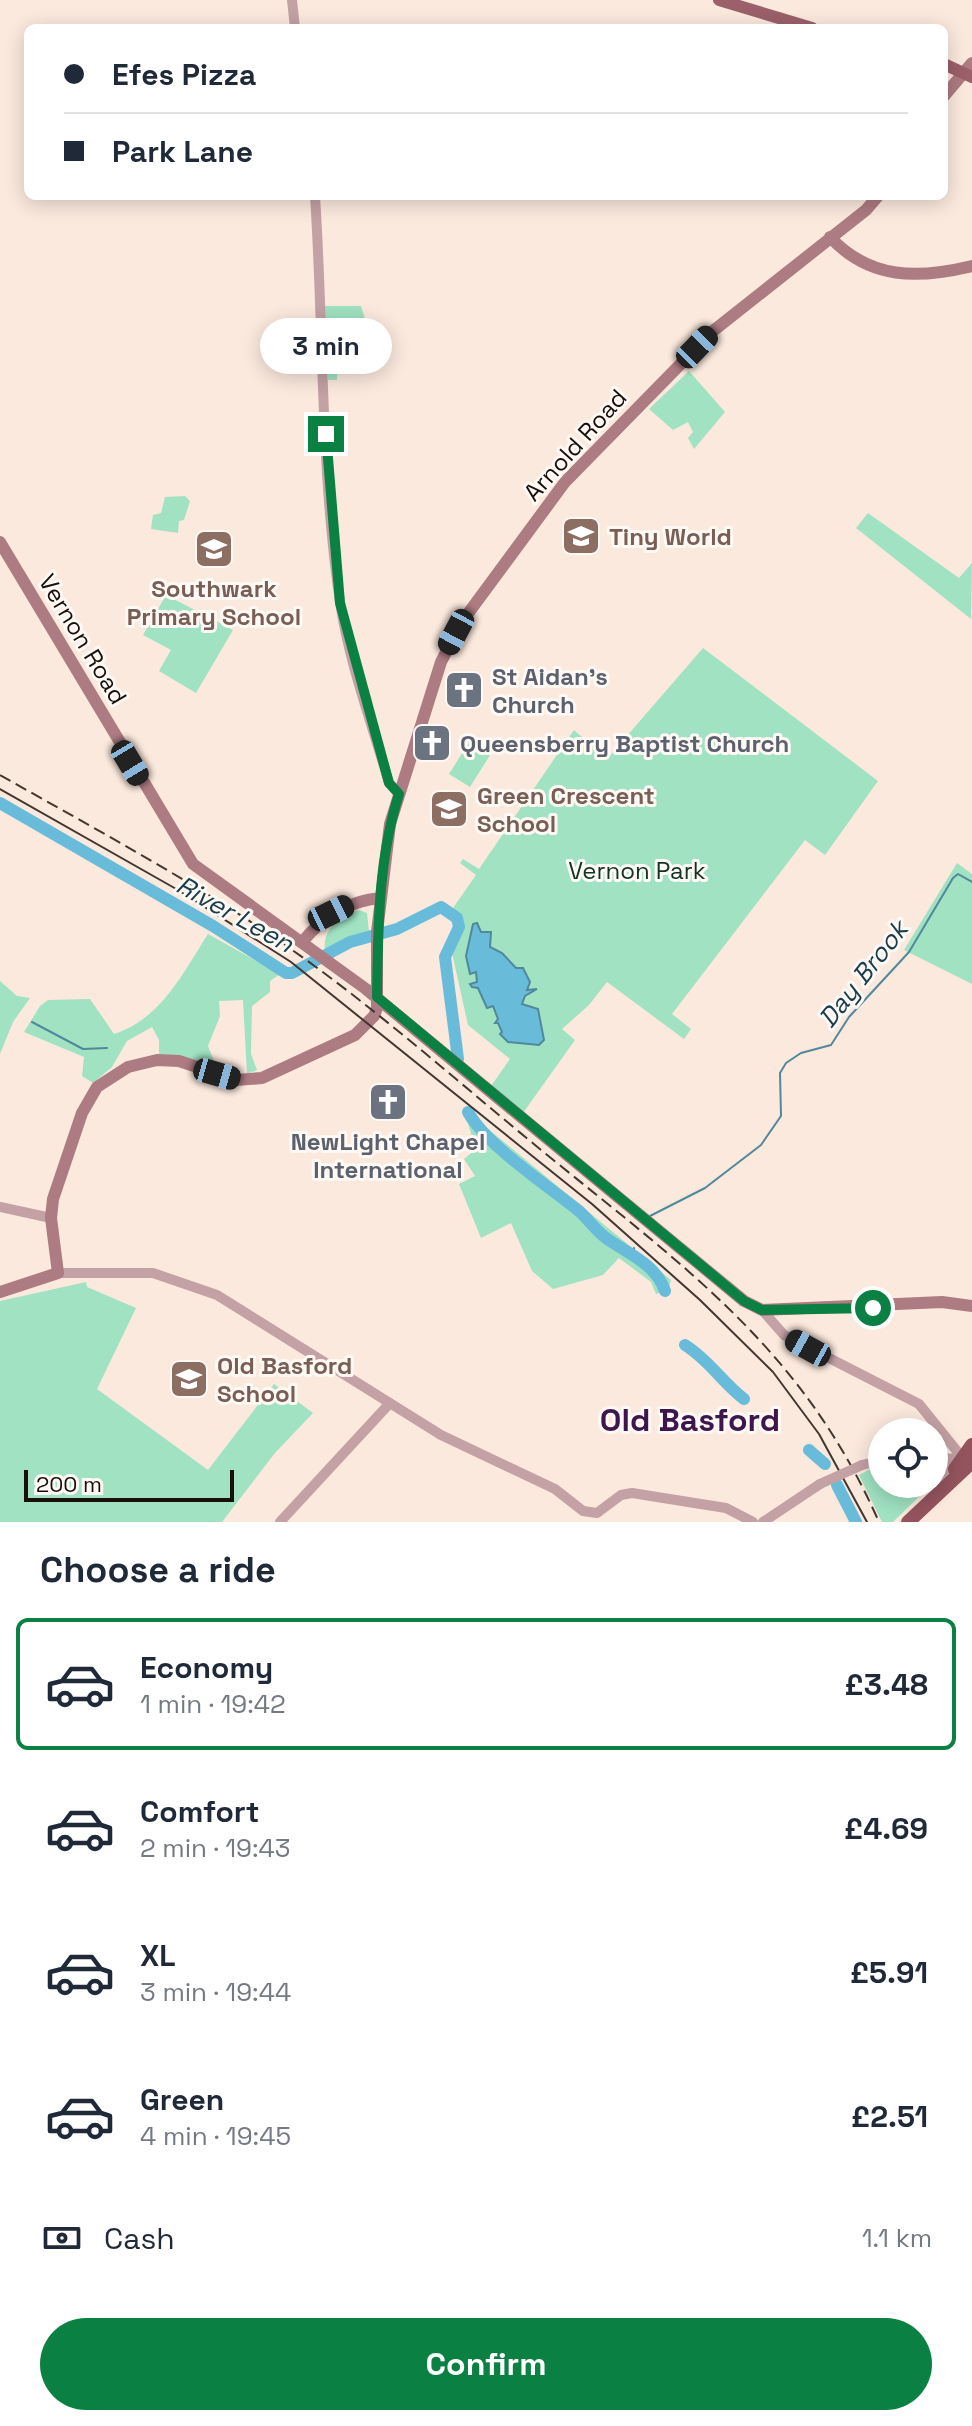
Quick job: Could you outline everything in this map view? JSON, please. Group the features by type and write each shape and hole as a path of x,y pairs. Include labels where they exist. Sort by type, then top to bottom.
{"highway":[{"path":"948,1482 969,1464 972,1445"},
{"path":"908,1522 932,1498"}],"main road":[{"path":"719,0 799,24"},
{"path":"948,92 966,75 972,63"},
{"path":"948,66 966,75"},
{"name":"Arnold Road","path":"377,997 377,936 386,840 441,662 479,595 565,482 713,331 873,200"},
{"path":"830,237 856,259 889,273 924,276 972,266"},
{"name":"Vernon Road","path":"0,542 193,864 319,952 377,997 744,1301 762,1310"},
{"path":"303,941 331,913 365,899 380,898"},
{"path":"319,952 320,936 331,913"},
{"path":"0,1292 58,1273 51,1218 56,1188 90,1094 105,1081 136,1064 167,1060 236,1080 275,1073 355,1035 374,1016 377,997"},
{"path":"762,1310 942,1302 972,1306"}],"street":[{"path":"292,0 295,24"},
{"path":"315,200 321,275 320,341 340,603 389,783 399,794"},
{"path":"0,1207 51,1218"},
{"path":"58,1273 149,1273 217,1295 441,1435 555,1489 583,1511 593,1514 621,1495 632,1493 714,1505 735,1511 753,1522"},
{"name":"Vernon Road","path":"762,1310 784,1335 919,1404 969,1464"},
{"path":"280,1522 390,1403"},
{"path":"948,1460 969,1464"},
{"path":"763,1522 820,1484 868,1464"}],"green space":[{"path":"323,306 361,306 370,335 365,336 358,361 337,357 337,380 328,380"},
{"path":"689,371 725,412 694,449 688,438 693,432 688,422 673,430 649,409"},
{"path":"185,496 190,501 184,520 179,521 178,533 151,529 153,515 161,513 165,497"},
{"path":"868,513 959,578 972,563 971,619 856,528"},
{"path":"166,595 233,630 196,693 159,671 171,650 143,635"},
{"name":"Vernon Park","path":"703,648 878,781 825,855 805,840 672,1014 691,1029 684,1039 607,982 589,1005 562,1029 575,1040 523,1113 491,1086 510,1059 468,1025 452,953 463,924 453,908 476,875 460,863 463,859 479,869 574,730 607,759"},
{"path":"471,739 492,752 470,787 449,774"},
{"path":"957,863 972,874 972,984 904,950"},
{"path":"359,910 367,913 369,932 349,937 325,950 327,936 334,924"},
{"path":"208,934 280,974 270,981 270,992 252,1006 251,1054 257,1070 247,1074 243,1000 219,1001 220,1016 208,1046 214,1061 226,1072 159,1056 159,1040 152,1027 127,1041 112,1067 93,1083 82,1076 84,1057 24,1032 40,1006 48,1000 90,999 114,1034 131,1027 145,1018 169,993"},
{"path":"0,981 17,996 30,998 13,1022 0,1054"},
{"path":"475,1118 671,1280 668,1290 656,1294 651,1282 619,1258 603,1275 553,1289 532,1271 511,1223 481,1238 459,1184 475,1176 464,1159 476,1149 467,1121"},
{"path":"86,1282 87,1287 136,1308 97,1389 208,1470 274,1384 313,1413 275,1453 222,1522 0,1522 0,1301"},
{"path":"868,1470 868,1493 859,1475"},
{"path":"870,1498 918,1498 893,1522 882,1522"}],"water":[{"path":"477,923 481,932 491,932 490,947 502,953 516,968 523,968 530,982 527,990 537,989 525,996 522,1004 538,1009 544,1040 539,1045 508,1042 500,1034 498,1023 495,1023 498,1019 493,1006 487,1008 478,988 470,984 477,982 476,972 470,974 466,956 473,924"}],"waterway":[{"name":"River Leen","path":"0,803 213,926 286,973 292,973 350,942 397,929 441,907 457,918 459,927 445,957 458,1059"},
{"name":"Day Brook","path":"650,1216 705,1188 761,1145 781,1116 780,1073 786,1063 801,1053 831,1045 849,1017 909,952 953,878 958,874 972,882"},
{"path":"32,1022 83,1049 107,1048"},
{"name":"River Leen","path":"468,1112 503,1151 579,1211 602,1235 648,1266 665,1291"},
{"name":"River Leen","path":"634,1248 634,1256"},
{"name":"River Leen","path":"685,1345 744,1399"},
{"name":"River Leen","path":"809,1450 825,1464"},
{"name":"River Leen","path":"837,1485 856,1522"}],"tram line":[{"path":"0,789 178,890 291,962 592,1204 700,1300 773,1372 819,1434 867,1522"}],"railway":[{"path":"0,775 135,851 303,957 374,1011 647,1236 737,1317 777,1360 815,1408 849,1462 879,1522"}],"place":[{"name":"Tiny World","path":"581,536"},
{"name":"Southwark Primary School","path":"214,549"},
{"name":"St Aidan's Church","path":"464,690"},
{"name":"Queensberry Baptist Church","path":"432,743"},
{"name":"Green Crescent School","path":"449,809"},
{"name":"NewLight Chapel International","path":"388,1102"},
{"name":"Old Basford School","path":"189,1379"}],"district":[{"name":"Old Basford","path":"690,1420"}],"route":[{"path":"326,434 340,603 389,783 399,794 384,858 376,940 377,997 744,1301 762,1310 873,1308"}]}
